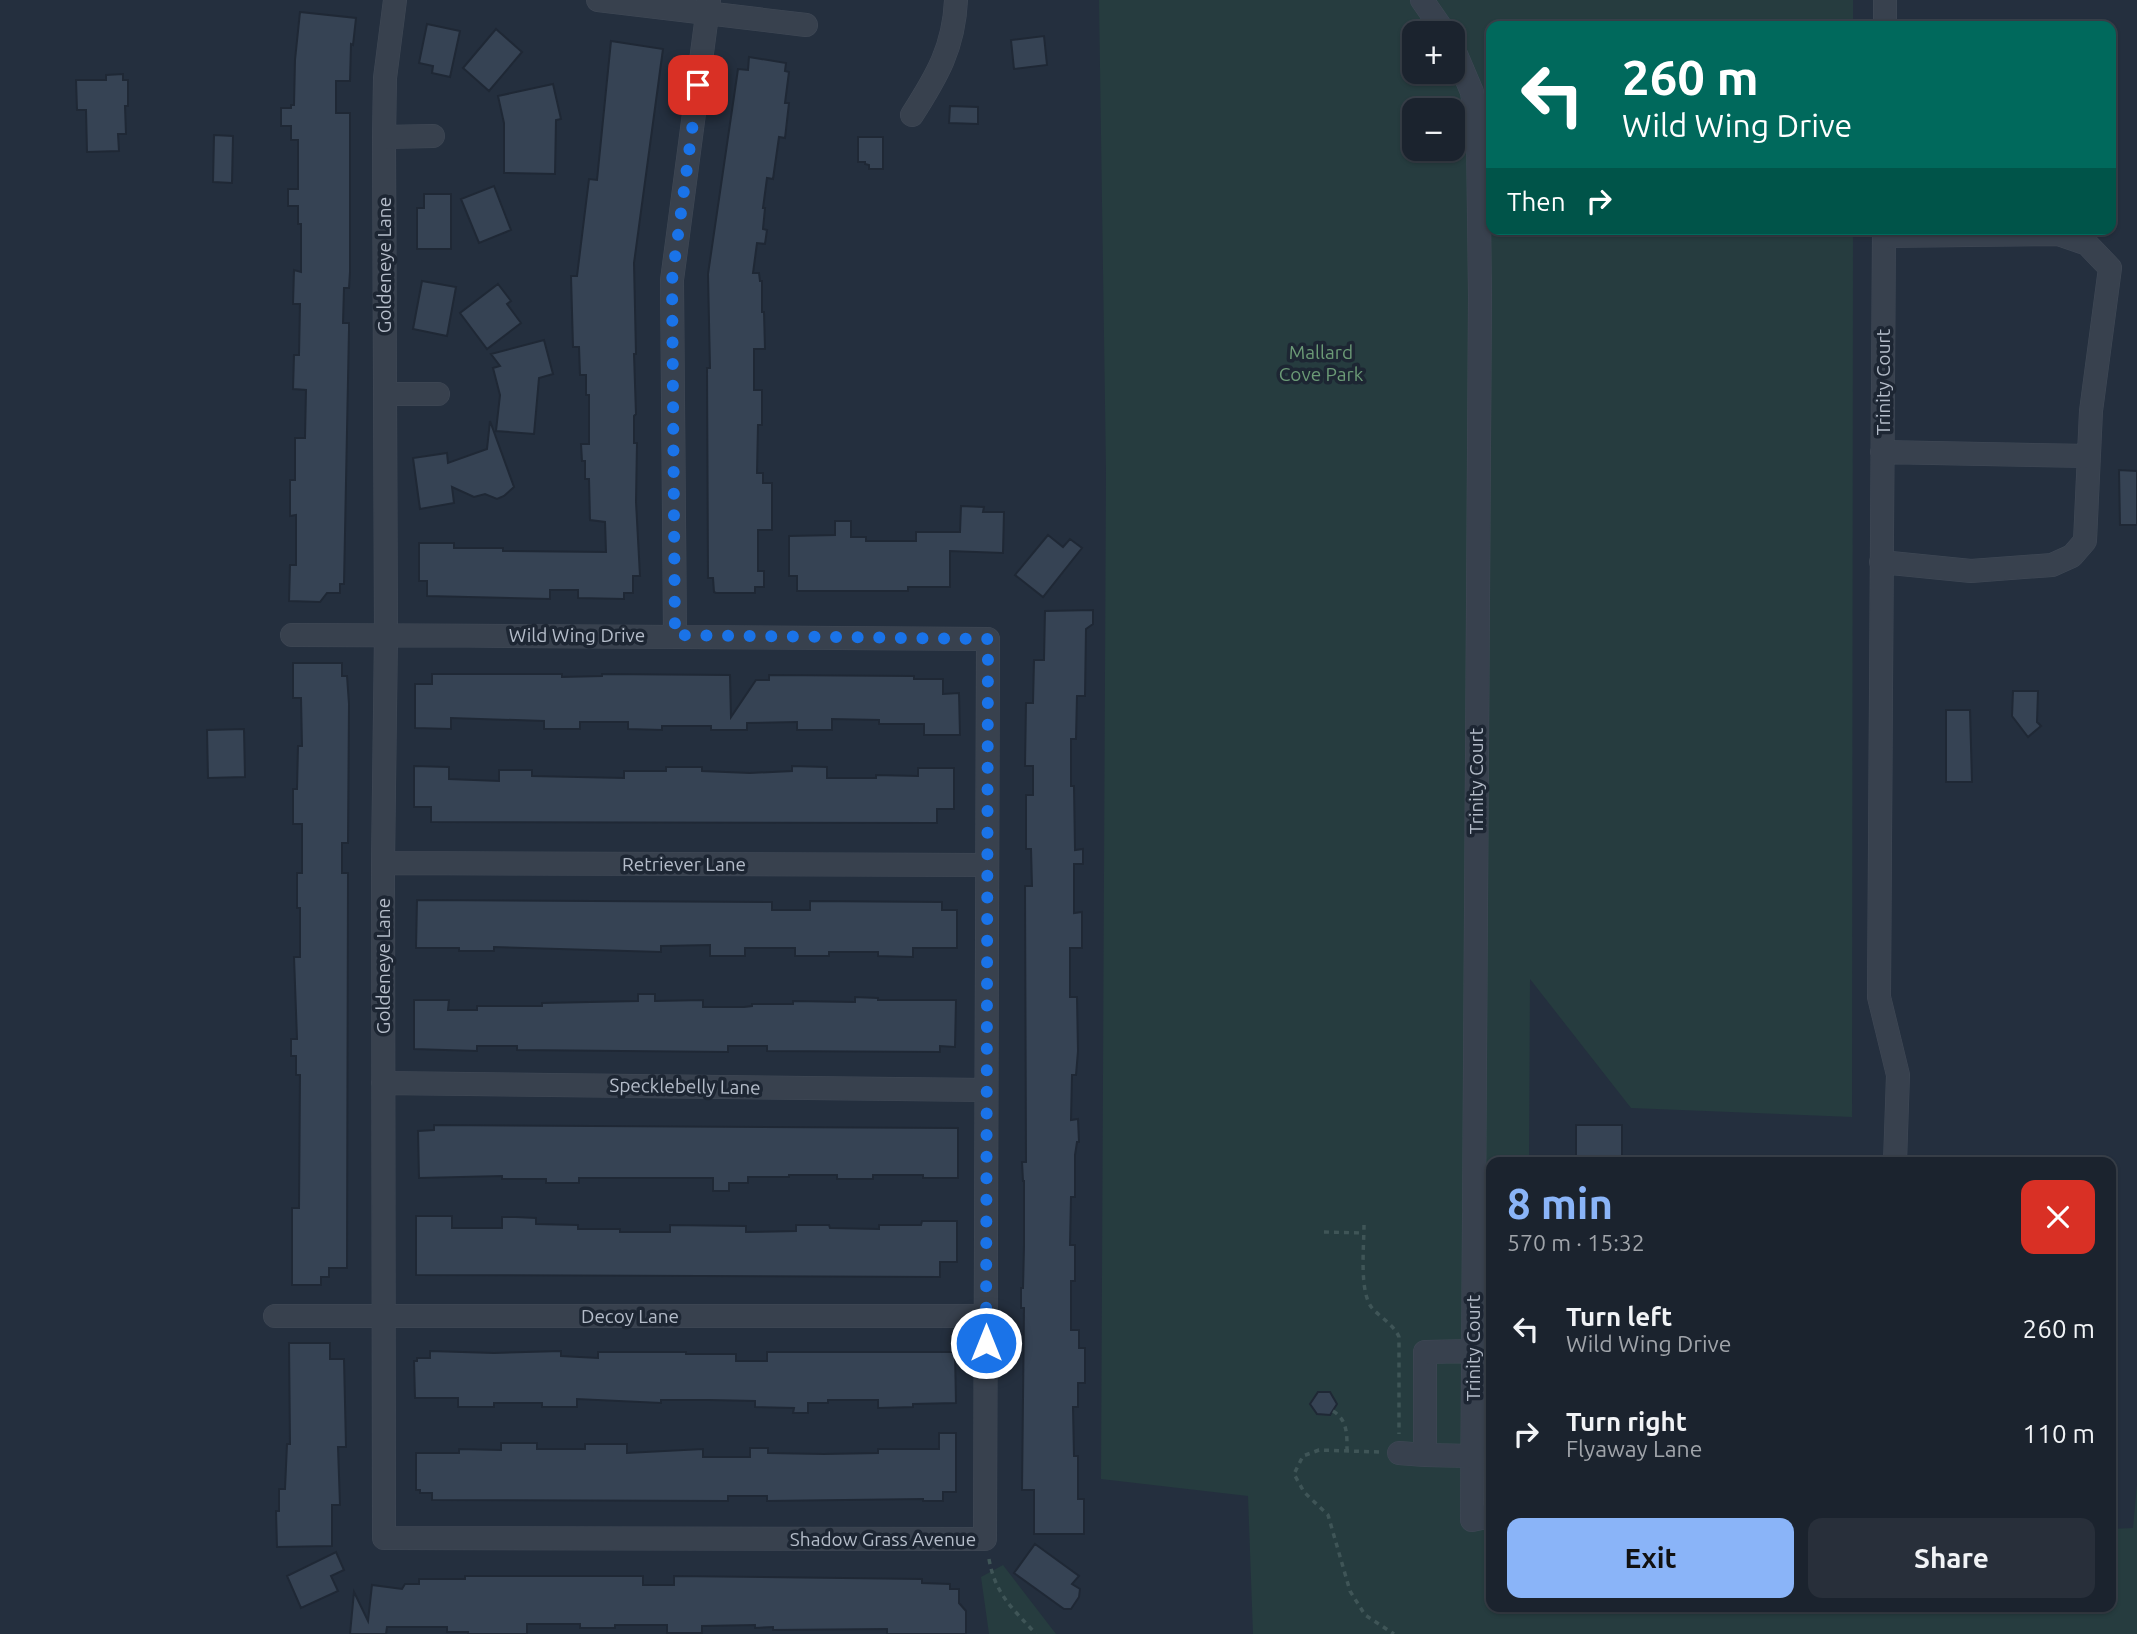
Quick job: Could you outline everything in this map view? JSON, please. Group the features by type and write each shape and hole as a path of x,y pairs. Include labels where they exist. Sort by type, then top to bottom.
{"street":[{"name":"Goldeneye Lane","path":"384,1538 384,136 385,78 395,0"},
{"path":"598,0 708,6 806,25"},
{"path":"912,115 939,74 950,42 956,0"},
{"path":"1422,0 1437,21"},
{"path":"1885,0 1885,21"},
{"path":"675,635 672,280 708,6"},
{"name":"Trinity Court","path":"1465,73 1472,92 1478,139 1480,295 1482,1315 1473,1351 1472,1456 1481,1518"},
{"path":"384,136 433,136"},
{"name":"Trinity Court","path":"1884,235 1879,998 1898,1075 1895,1157"},
{"path":"1881,562 1971,571 2052,565 2072,556 2085,541 2091,411 2110,268 2087,244 2061,235"},
{"path":"385,394 438,394"},
{"path":"1882,452 2089,456"},
{"name":"Wild Wing Drive","path":"292,635 675,635 988,639"},
{"name":"Shadow Grass Avenue","path":"384,1538 985,1539 988,639"},
{"name":"Retriever Lane","path":"383,863 986,865"},
{"name":"Specklebelly Lane","path":"383,1083 986,1090"},
{"name":"Decoy Lane","path":"275,1315 986,1315"},
{"path":"1424,1455 1425,1352 1473,1351"},
{"path":"1399,1453 1472,1456"}],"path":[{"path":"1364,1225 1364,1292 1370,1307 1399,1337 1399,1453 1319,1450 1303,1456 1294,1474 1304,1492 1328,1515 1350,1591 1365,1615 1394,1634"},
{"path":"1324,1233 1364,1233"},
{"path":"1333,1411 1344,1422 1347,1451"},
{"path":"985,1539 993,1579 1002,1597 1035,1634"}],"green space":[{"name":"Mallard Cove Park","path":"1099,0 1853,0 1853,21 1486,21 1486,235 1853,235 1852,1117 1631,1108 1530,979 1529,1157 1486,1157 1486,1612 2116,1612 2116,1529 2133,1528 2137,1484 2137,1634 1253,1634 1248,1496 1101,1479 1106,471"},
{"path":"1003,1565 1056,1634 989,1634 981,1577"}],"building":[{"path":"300,12 356,18 353,45 351,44 350,81 336,81 336,113 350,113 350,272 349,288 344,288 343,323 349,323 344,584 340,584 340,593 327,593 320,602 289,601 290,565 296,565 296,515 290,516 290,480 295,480 295,438 305,438 306,390 293,389 294,355 299,355 300,304 293,304 294,270 301,272 301,224 298,224 298,206 288,206 288,189 298,189 298,140 291,140 291,126 281,126 281,108 291,108 291,105 294,105"},
{"path":"427,24 460,31 450,77 432,73 433,66 419,63"},
{"path":"496,29 522,52 489,91 463,68"},
{"path":"1044,36 1047,65 1014,69 1011,40"},
{"path":"611,41 663,49 634,263 634,443 637,443 636,502 640,576 633,576 633,593 624,593 624,599 578,598 578,590 550,590 550,599 427,596 427,581 419,581 419,543 454,543 454,548 503,548 503,551 606,552 605,522 590,520 589,479 585,479 585,461 582,461 581,444 589,444 589,395 586,395 586,375 580,375 579,347 573,347 571,276 577,276 589,179 597,180"},
{"path":"749,57 786,63 785,71 789,72 785,103 789,103 785,138 779,137 773,179 767,178 763,208 763,229 767,230 765,244 757,243 753,273 759,273 762,281 765,349 754,349 754,390 762,390 762,425 758,425 757,473 763,473 763,483 772,483 772,530 758,530 758,571 764,571 764,587 755,587 755,593 716,593 713,578 708,578 708,274 738,69 748,70"},
{"path":"123,74 123,80 128,80 128,106 125,106 126,134 118,134 119,151 87,152 86,110 77,110 76,80 106,80 106,75"},
{"path":"553,84 561,119 556,120 555,174 504,173 504,123 498,96"},
{"path":"950,106 978,107 978,124 949,123"},
{"path":"214,135 233,136 232,183 213,182"},
{"path":"858,137 883,137 883,169 869,169 865,162 858,162"},
{"path":"494,186 511,230 479,243 461,199"},
{"path":"424,194 451,194 451,249 417,249 417,208 424,208"},
{"path":"422,281 456,287 447,336 413,329"},
{"path":"498,284 511,301 507,304 521,323 487,349 460,313"},
{"path":"544,340 553,374 539,378 534,434 496,431 500,395 493,368 500,366 491,354"},
{"path":"490,421 514,487 497,499 485,494 474,497 452,487 454,503 420,509 413,458 447,453 448,463 487,449"},
{"path":"2119,470 2137,471 2137,525 2120,525"},
{"path":"961,506 984,507 983,512 1004,512 1003,553 950,551 950,587 908,587 908,591 797,591 797,576 789,576 789,536 835,535 835,521 851,521 851,537 866,537 866,541 916,541 916,532 960,532"},
{"path":"1048,535 1063,547 1070,539 1082,548 1043,597 1015,575"},
{"path":"1093,610 1093,624 1086,629 1085,696 1077,696 1076,739 1071,739 1075,850 1083,849 1083,864 1074,864 1074,913 1082,912 1082,948 1070,948 1070,997 1077,997 1078,1051 1076,1075 1072,1075 1071,1120 1078,1119 1079,1142 1075,1155 1075,1197 1071,1197 1070,1245 1075,1245 1075,1281 1071,1281 1071,1330 1079,1330 1079,1348 1085,1348 1085,1383 1078,1383 1078,1407 1073,1407 1074,1456 1078,1456 1078,1499 1084,1499 1084,1534 1034,1534 1034,1490 1022,1490 1022,1162 1026,1162 1025,886 1032,886 1031,849 1026,849 1026,795 1033,795 1033,766 1025,766 1026,703 1033,703 1034,660 1044,660 1045,611"},
{"path":"293,663 342,663 342,676 347,676 349,704 348,843 342,843 342,873 348,873 347,1268 329,1268 329,1277 321,1277 321,1285 292,1285 292,1208 299,1208 300,1075 296,1075 296,1056 291,1056 291,1039 297,1039 294,957 300,957 297,873 302,873 302,824 293,824 293,789 297,789 298,746 302,746 301,698 293,698"},
{"path":"432,674 562,674 562,677 602,674 730,675 731,717 756,680 769,680 769,675 914,676 914,679 943,679 943,694 959,693 960,735 924,735 924,724 879,724 879,720 832,719 832,730 797,730 797,722 747,723 747,730 711,730 711,726 662,726 662,730 628,729 628,722 580,722 580,729 544,729 544,721 451,718 451,729 415,728 415,684 432,684"},
{"path":"2013,691 2038,691 2037,722 2041,726 2028,737 2012,716"},
{"path":"1946,710 1970,710 1972,782 1946,782"},
{"path":"244,729 245,777 208,778 207,730"},
{"path":"414,766 449,767 449,779 499,781 499,770 532,770 532,776 624,778 624,771 666,771 666,767 702,767 702,771 750,773 792,771 792,766 827,767 827,778 876,778 876,775 918,776 918,768 954,768 954,809 937,809 937,823 431,822 431,807 414,807"},
{"path":"417,900 772,902 772,910 810,910 810,901 942,902 942,910 957,910 957,948 913,948 913,957 878,956 878,952 829,952 829,956 795,956 795,948 745,948 745,956 710,956 710,945 661,946 661,952 494,947 494,951 459,951 459,948 416,948"},
{"path":"638,994 655,994 655,1001 703,1000 703,1007 793,1004 793,1001 855,1002 855,997 878,1000 956,1000 955,1047 940,1046 940,1052 767,1051 767,1046 728,1046 728,1052 517,1050 517,1046 477,1046 477,1051 414,1049 414,1000 449,1000 448,1010 477,1010 477,1006 638,1001"},
{"path":"434,1125 958,1128 958,1178 923,1178 923,1175 873,1175 873,1179 837,1179 837,1175 748,1177 748,1183 729,1183 729,1191 713,1191 713,1178 579,1178 579,1183 546,1183 546,1179 502,1179 502,1176 419,1178 418,1131 434,1130"},
{"path":"1576,1125 1622,1125 1622,1157 1576,1157"},
{"path":"416,1216 452,1216 452,1228 502,1228 502,1217 516,1217 536,1218 536,1224 578,1225 578,1229 620,1229 620,1232 670,1232 670,1225 746,1226 746,1232 796,1231 796,1225 879,1229 879,1225 921,1225 922,1221 957,1221 957,1262 940,1262 940,1277 416,1275"},
{"path":"289,1343 330,1343 330,1359 344,1359 346,1447 338,1447 340,1505 332,1505 332,1546 277,1547 276,1511 279,1511 279,1489 285,1489 287,1444 290,1444"},
{"path":"430,1351 561,1351 561,1356 598,1358 598,1352 686,1352 736,1354 736,1361 767,1361 767,1352 955,1352 956,1403 878,1408 878,1400 828,1400 828,1403 808,1403 808,1413 793,1413 794,1408 755,1407 755,1401 709,1400 661,1400 661,1403 577,1399 577,1407 542,1407 542,1403 494,1403 494,1407 458,1407 458,1398 415,1398 414,1361 417,1361 417,1358 430,1358"},
{"path":"1318,1392 1330,1392 1337,1404 1330,1415 1317,1414 1310,1404"},
{"path":"939,1433 956,1433 956,1492 943,1492 943,1501 767,1501 767,1496 728,1496 728,1501 432,1500 432,1493 420,1493 420,1490 416,1490 416,1453 459,1453 459,1449 501,1450 501,1443 537,1443 537,1449 585,1449 585,1444 627,1444 627,1453 703,1449 703,1457 750,1457 750,1448 768,1448 768,1453 824,1454 878,1453 878,1449 939,1449"},
{"path":"1035,1544 1079,1576 1072,1584 1080,1589 1079,1597 1071,1609 1064,1609 1014,1573"},
{"path":"336,1552 344,1570 331,1576 338,1591 301,1608 287,1576"},
{"path":"465,1576 643,1576 643,1585 674,1585 674,1576 922,1579 922,1583 950,1584 950,1589 959,1589 959,1603 966,1611 966,1634 887,1634 887,1629 773,1630 773,1627 755,1628 755,1625 702,1626 702,1633 667,1633 667,1625 580,1628 580,1624 527,1624 527,1634 468,1634 447,1632 447,1627 387,1627 386,1634 350,1634 354,1592 368,1621 372,1585 402,1589 405,1584 419,1584 419,1579 465,1579"}],"route":[{"path":"698,85 672,280 675,635 988,639 986,1343"}]}
